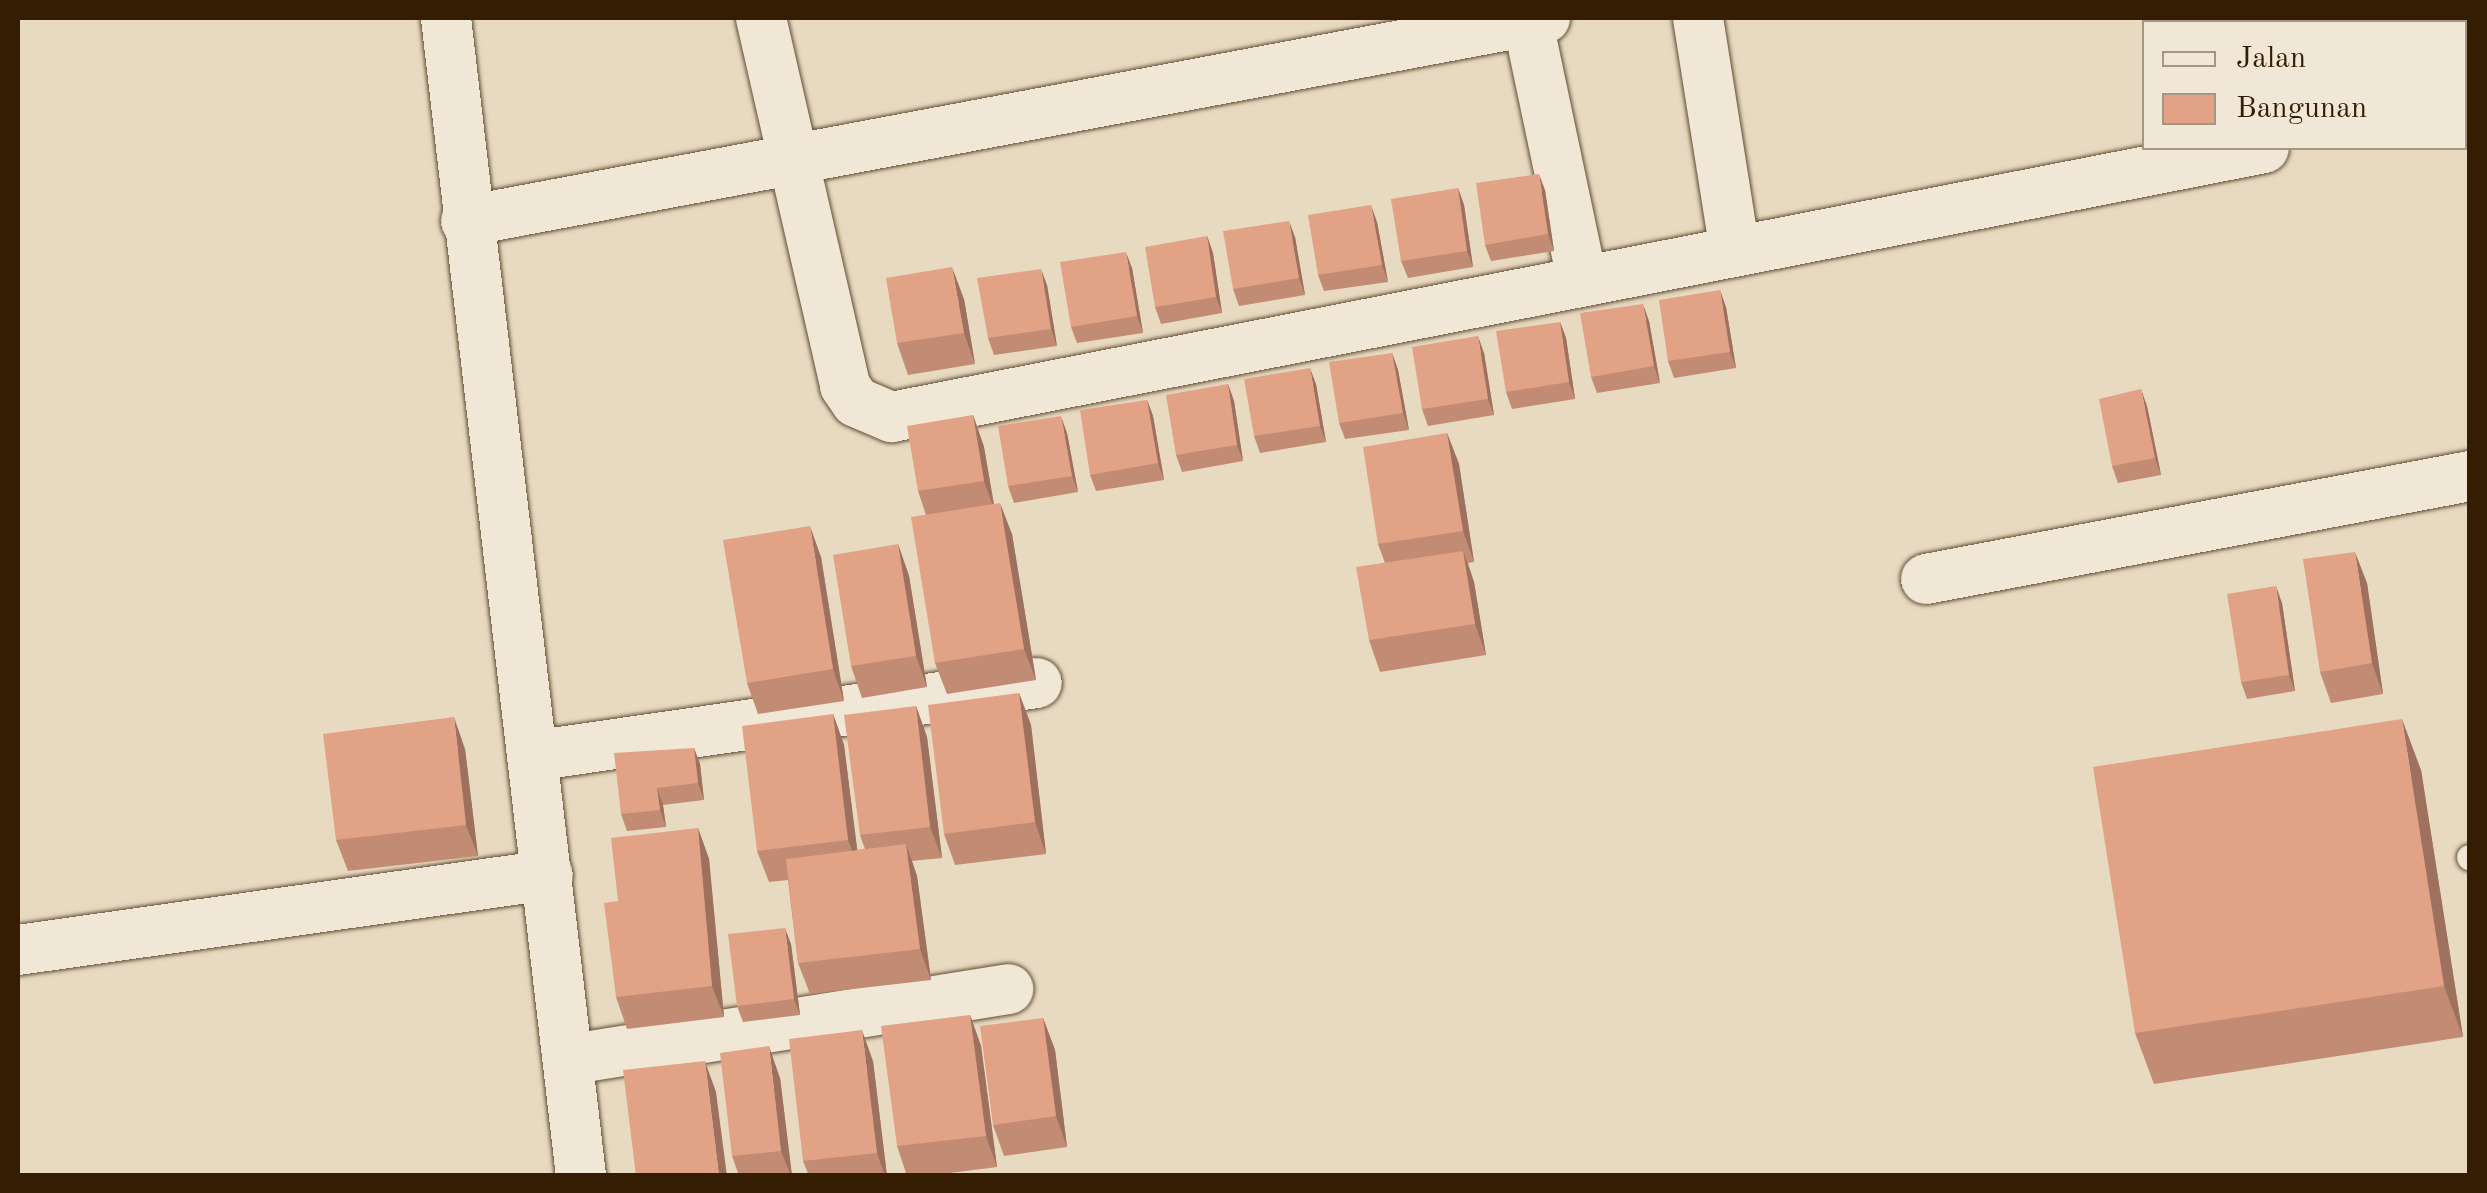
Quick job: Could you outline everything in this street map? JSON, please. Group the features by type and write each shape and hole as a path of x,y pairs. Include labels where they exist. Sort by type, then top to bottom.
{"street":[{"path":"446,18 466,220 572,1059 582,1176"},
{"path":"761,18 845,386 856,402 892,418 1581,275 1735,251 2254,150"},
{"path":"1698,18 1735,251"},
{"path":"466,220 1533,19 1581,275"},
{"path":"1926,579 2470,476"},
{"path":"532,756 1037,683"},
{"path":"18,950 548,874"},
{"path":"572,1059 1008,989"}],"building":[{"path":"1539,174 1548,234 1485,245 1476,183"},
{"path":"1458,188 1467,251 1401,261 1391,199"},
{"path":"1371,205 1382,265 1318,275 1308,215"},
{"path":"1289,221 1299,278 1233,289 1223,231"},
{"path":"1207,236 1216,297 1155,307 1145,247"},
{"path":"1126,252 1137,316 1071,327 1060,262"},
{"path":"952,267 964,333 897,343 886,278"},
{"path":"1041,269 1051,329 988,338 977,278"},
{"path":"1720,290 1730,352 1668,361 1659,300"},
{"path":"1643,304 1654,366 1591,377 1580,313"},
{"path":"1560,322 1569,382 1506,392 1496,331"},
{"path":"1478,336 1488,399 1422,409 1412,347"},
{"path":"1392,353 1403,413 1339,423 1329,362"},
{"path":"1310,368 1320,426 1254,436 1244,379"},
{"path":"1228,384 1237,445 1176,455 1166,395"},
{"path":"2141,389 2155,458 2112,466 2099,399"},
{"path":"1147,400 1158,463 1090,475 1080,410"},
{"path":"973,415 984,481 918,491 907,426"},
{"path":"1061,416 1072,476 1008,486 998,426"},
{"path":"1447,433 1463,531 1378,544 1363,447"},
{"path":"1000,503 1024,649 935,663 911,517"},
{"path":"810,526 833,669 747,683 723,540"},
{"path":"898,544 916,656 851,666 833,555"},
{"path":"1463,551 1475,624 1369,640 1356,567"},
{"path":"2355,552 2372,663 2320,672 2303,559"},
{"path":"2276,586 2289,675 2241,682 2227,594"},
{"path":"1019,693 1035,822 944,834 928,705"},
{"path":"916,706 930,827 860,835 844,715"},
{"path":"833,714 848,840 757,851 742,726"},
{"path":"454,717 466,825 336,840 323,734"},
{"path":"2402,719 2444,986 2135,1033 2093,767"},
{"path":"694,748 698,783 657,788 660,810 621,814 614,753"},
{"path":"698,828 712,986 616,997 604,903 618,901 611,838"},
{"path":"906,844 920,949 798,963 786,859"},
{"path":"785,928 794,999 737,1006 728,934"},
{"path":"970,1015 986,1136 897,1146 881,1026"},
{"path":"1043,1018 1056,1116 993,1125 980,1026"},
{"path":"862,1030 877,1153 803,1161 789,1039"},
{"path":"769,1046 781,1151 732,1156 720,1053"},
{"path":"705,1061 719,1176 636,1176 623,1070"}]}
